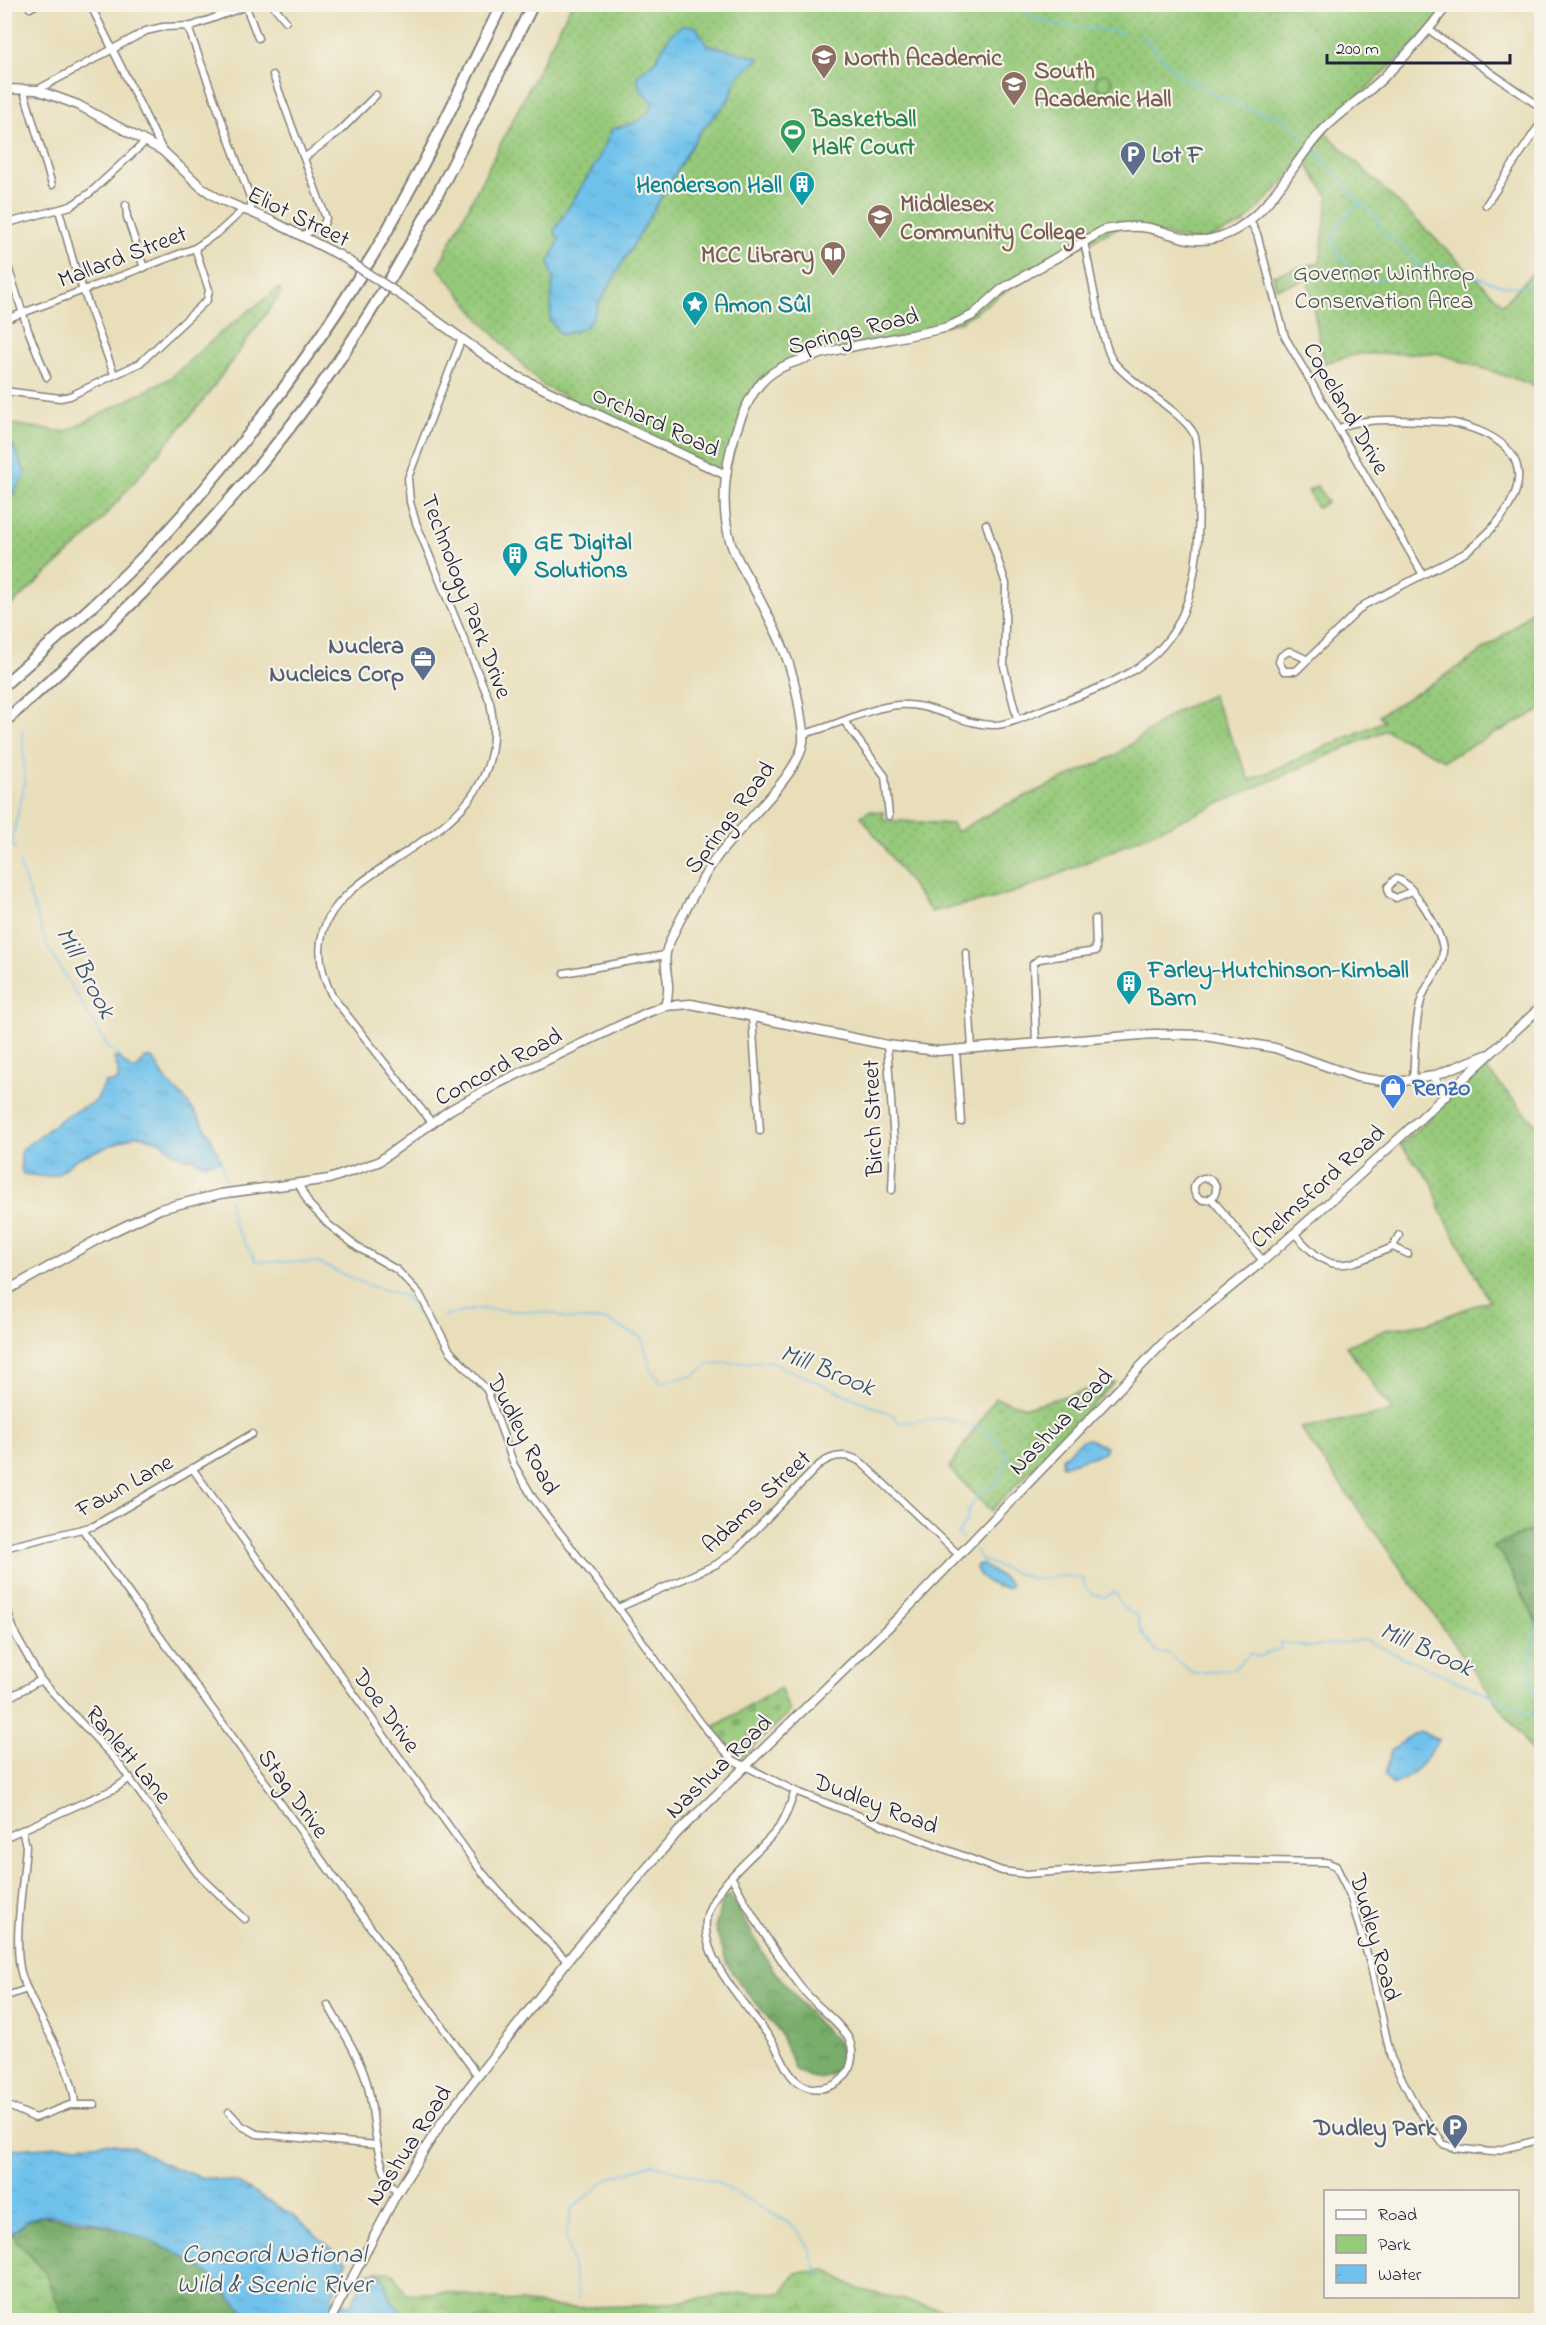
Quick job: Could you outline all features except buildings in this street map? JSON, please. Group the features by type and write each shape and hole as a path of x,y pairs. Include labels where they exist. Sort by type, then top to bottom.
{"highway":[{"path":"4,685 114,585 181,516 296,372 373,255 415,181 502,4"},
{"path":"4,722 108,629 172,565 249,478 301,412 373,307 422,224 533,4"}],"main road":[{"name":"Springs Road","path":"665,1006 669,995 669,977 665,956 670,939 714,862 797,760 802,747 803,734 795,678 789,656 730,540 726,507 726,475 731,441 754,389 767,376 788,365 948,327 973,315 1002,289 1104,230 1121,226 1149,228 1199,242 1218,238 1249,219 1288,177 1327,126 1385,77 1429,30 1448,4"},
{"name":"Eliot Street","path":"4,89 37,90 72,102 163,151 214,196 303,235 341,256 408,300 508,372 569,402"},
{"name":"Orchard Road","path":"569,402 726,475"},
{"name":"Concord Road","path":"4,1292 102,1237 160,1209 219,1194 299,1185 346,1175 378,1162 450,1110 499,1083 665,1006 691,1004 887,1044 938,1051 1154,1034 1200,1035 1275,1048 1365,1078 1390,1082 1433,1076 1494,1050"},
{"path":"1494,1050 1542,1006"},
{"name":"Chelmsford Road","path":"1212,1303 1263,1261 1494,1050"},
{"path":"1433,1076 1446,1095"},
{"name":"Nashua Road","path":"330,2320 398,2193 442,2122 567,1961 656,1856 744,1767 835,1681 1150,1356 1212,1303"}],"street":[{"path":"30,8 37,4"},
{"path":"90,4 110,49 163,151"},
{"path":"272,4 286,21"},
{"path":"37,90 151,29 188,27 249,6 258,38"},
{"path":"188,27 251,200 247,211"},
{"path":"1429,30 1542,108"},
{"path":"273,75 326,222 303,235"},
{"path":"23,88 52,185"},
{"path":"304,158 332,139 376,95"},
{"path":"1486,205 1542,121"},
{"path":"4,224 58,210 91,192 145,142"},
{"path":"126,205 127,217 144,268"},
{"path":"58,210 83,291 114,374"},
{"name":"Mallard Street","path":"4,320 195,248 247,211"},
{"name":"Copeland Drive","path":"1249,219 1257,234 1285,337 1422,573"},
{"path":"803,734 880,708 909,704 935,708 980,724 998,726 1081,695 1137,670 1171,636 1184,614 1194,587 1199,538 1194,435 1182,421 1113,361 1105,339 1084,243"},
{"path":"4,391 63,398 75,395 140,363 202,307 209,297 207,281 195,248"},
{"path":"4,254 47,377"},
{"name":"Technology Park Drive","path":"433,1124 332,996 323,976 320,953 326,924 339,901 372,873 438,831 463,810 483,779 490,759 494,730 490,702 416,523 408,486 408,478 462,338"},
{"path":"1306,659 1364,605 1422,573 1465,553 1478,543 1515,501 1520,489 1517,461 1504,445 1477,430 1450,422 1349,423 1338,429"},
{"path":"986,524 1006,584 1004,667 1017,718"},
{"path":"844,721 885,776 889,796 889,816"},
{"path":"1412,891 1437,927 1443,949 1440,967 1420,1005 1413,1079"},
{"path":"1036,1043 1032,969 1035,961 1096,951 1095,919"},
{"path":"966,953 972,1048"},
{"path":"564,973 665,956"},
{"path":"752,1018 760,1131"},
{"name":"Birch Street","path":"887,1044 894,1142 892,1190"},
{"path":"956,1050 961,1122"},
{"name":"Dudley Road","path":"299,1185 309,1204 329,1225 364,1251 397,1270 419,1293 450,1351 487,1390 522,1480 540,1508 618,1608 701,1724 729,1756 744,1767 795,1791 1002,1871 1016,1874 1208,1860 1326,1862 1336,1866 1350,1896 1371,1967 1390,2058 1416,2106 1443,2144 1454,2148 1491,2152 1542,2139"},
{"path":"1211,1198 1263,1261"},
{"path":"1294,1233 1316,1256 1338,1265 1354,1263 1393,1247 1399,1235"},
{"path":"1393,1247 1408,1254"},
{"name":"Fawn Lane","path":"4,1548 83,1530 103,1522 252,1434"},
{"name":"Adams Street","path":"618,1608 717,1564 736,1550 819,1465 826,1460 842,1456 850,1456 862,1463 959,1555"},
{"name":"Doe Drive","path":"192,1468 481,1870 510,1905 567,1961"},
{"name":"Stag Drive","path":"83,1530 477,2076"},
{"name":"Ranlett Lane","path":"4,1601 16,1636 41,1680 130,1778 197,1873 245,1919"},
{"path":"4,1700 41,1680"},
{"path":"4,1838 114,1789 130,1778"},
{"path":"732,1878 770,1946 808,1996 848,2039 852,2050 850,2067 835,2085 812,2088 792,2077 772,2040 731,1986 717,1961 707,1935 706,1920 716,1895 779,1827 795,1791"},
{"path":"22,1830 26,1846 19,1961 27,1989 70,2081 75,2104"},
{"path":"4,1997 27,1989"},
{"path":"328,2005 364,2073 377,2145 390,2183 398,2193"},
{"path":"4,2104 28,2117 39,2117 75,2104 95,2105"},
{"path":"229,2112 242,2126 258,2134 377,2145"}],"green space":[{"name":"Middlesex Community College","path":"571,5 1448,5 1429,30 1327,126 1288,177 1243,224 1199,242 1121,226 1047,263 962,321 788,365 754,389 726,475 543,386 485,325 438,267"},
{"path":"1104,74 1110,76 1112,82 1110,88 1104,90 1098,88 1096,82 1098,76"},
{"name":"Governor Winthrop Conservation Area","path":"1326,133 1503,304 1541,264 1541,392 1530,384 1437,353 1358,354 1324,363 1308,280 1276,288 1273,275 1320,262 1328,196 1304,161"},
{"path":"279,288 281,293 203,401 88,536 5,611 4,506 26,474 5,429 5,423 65,432 169,379 220,333"},
{"path":"1317,486 1327,502 1317,508 1308,491"},
{"path":"1541,601 1541,710 1444,760 1386,730 1030,887 992,899 931,912 861,816 869,811 883,812 883,820 952,824 957,832 997,809 1114,756 1175,712 1212,695 1250,780 1384,721 1379,715 1484,650 1523,619"},
{"path":"1485,1068 1541,1130 1541,1526 1492,1547 1502,1554 1541,1632 1541,1764 1300,1428 1393,1412 1346,1346 1388,1329 1428,1323 1489,1300 1441,1211 1432,1182 1400,1145"},
{"path":"1115,1382 991,1511 949,1468 995,1398 1026,1407"},
{"path":"1541,1526 1541,1631 1502,1554 1492,1547"},
{"path":"780,1688 790,1712 740,1759 712,1728"},
{"path":"730,1895 772,1968 816,2021 839,2043 842,2063 827,2076 814,2078 795,2069 779,2031 741,1985 727,1964 715,1928 723,1898"},
{"path":"41,2216 105,2226 169,2248 205,2271 243,2310 258,2320 65,2320 44,2271 11,2234 26,2221"},
{"path":"11,2234 44,2271 65,2320 5,2320 5,2236"},
{"path":"826,2270 858,2289 987,2320 417,2320 401,2311 391,2300 386,2283 377,2271 394,2273 406,2294 444,2292 566,2308 654,2305 750,2292 782,2293 796,2273"}],"water":[{"path":"682,26 695,26 707,44 760,58 737,77 729,100 699,133 590,322 582,329 561,335 550,320 553,281 549,262 559,240 554,231 597,162 612,129 637,122 650,110 653,104 640,89 637,76 655,61 671,34"},
{"path":"5,429 26,474 4,506"},
{"path":"118,1057 131,1069 137,1069 145,1058 152,1058 200,1120 212,1139 221,1161 201,1164 195,1159 178,1156 159,1141 137,1135 76,1159 58,1174 47,1177 23,1174 21,1150 66,1116 96,1101 105,1083 118,1081 118,1069 114,1058"},
{"path":"1089,1439 1106,1447 1104,1453 1062,1466 1062,1458 1082,1440"},
{"path":"982,1564 1011,1585 1003,1588 985,1580 976,1569 977,1565"},
{"path":"1419,1731 1439,1739 1419,1766 1406,1778 1392,1785 1385,1776 1391,1750"},
{"name":"Concord National Wild & Scenic River","path":"106,2143 134,2147 161,2163 200,2177 238,2183 294,2216 347,2262 331,2298 350,2306 367,2273 377,2271 386,2283 391,2300 401,2311 417,2320 258,2320 243,2310 212,2277 191,2261 126,2232 78,2219 40,2216 30,2219 5,2236 5,2159 15,2149"}],"waterway":[{"path":"1016,4 1026,13 1052,23 1123,33"},
{"path":"1140,37 1144,37 1178,75 1236,105 1282,118 1303,137"},
{"path":"1316,151 1366,209 1376,216 1382,232 1404,248 1418,265 1446,265 1505,286 1542,285"},
{"path":"1361,205 1349,212 1335,233 1336,249 1346,263 1368,280 1410,276 1418,265"},
{"name":"Mill Brook","path":"4,620 11,657"},
{"name":"Mill Brook","path":"15,850 12,839 25,782 22,728"},
{"name":"Mill Brook","path":"19,863 47,946 108,1047 121,1058"},
{"name":"Mill Brook","path":"221,1161 227,1185"},
{"name":"Mill Brook","path":"229,1199 232,1221 256,1261 318,1263 365,1284 406,1296 414,1313 423,1317"},
{"name":"Mill Brook","path":"443,1316 479,1309 554,1313 565,1319 606,1320 642,1338 651,1370 662,1382 693,1376 709,1364 768,1361 893,1415 900,1423 943,1418 981,1429 995,1438 1009,1458 995,1485 982,1492 968,1509 967,1520 958,1534 963,1538"},
{"name":"Mill Brook","path":"975,1549 981,1560 1033,1579 1067,1576 1084,1579 1085,1587 1093,1594 1105,1597 1113,1592 1117,1594 1124,1608 1137,1615 1141,1632 1157,1652 1167,1653 1193,1673 1234,1669 1251,1653 1259,1657 1281,1648 1280,1642 1309,1647 1365,1640 1542,1719"},
{"path":"1540,1717 1533,1688 1531,1663 1534,1638 1542,1610"},
{"path":"579,2299 566,2234 572,2208 608,2179 651,2164 717,2182 795,2227 808,2246 821,2278"}],"place":[{"name":"North Academic","path":"824,80"},
{"name":"South Academic Hall","path":"1014,107"},
{"name":"Basketball Half Court","path":"793,155"},
{"name":"Lot F","path":"1133,177"},
{"name":"Henderson Hall","path":"802,207"},
{"name":"Middlesex Community College","path":"880,240"},
{"name":"MCC Library","path":"833,277"},
{"name":"Amon Sûl","path":"695,327"},
{"name":"GE Digital Solutions","path":"515,578"},
{"name":"Nuclera Nucleics Corp","path":"423,682"},
{"name":"Farley-Hutchinson-Kimball Barn","path":"1129,1006"},
{"name":"Renzo","path":"1393,1110"},
{"name":"Dudley Park","path":"1455,2150"}]}
